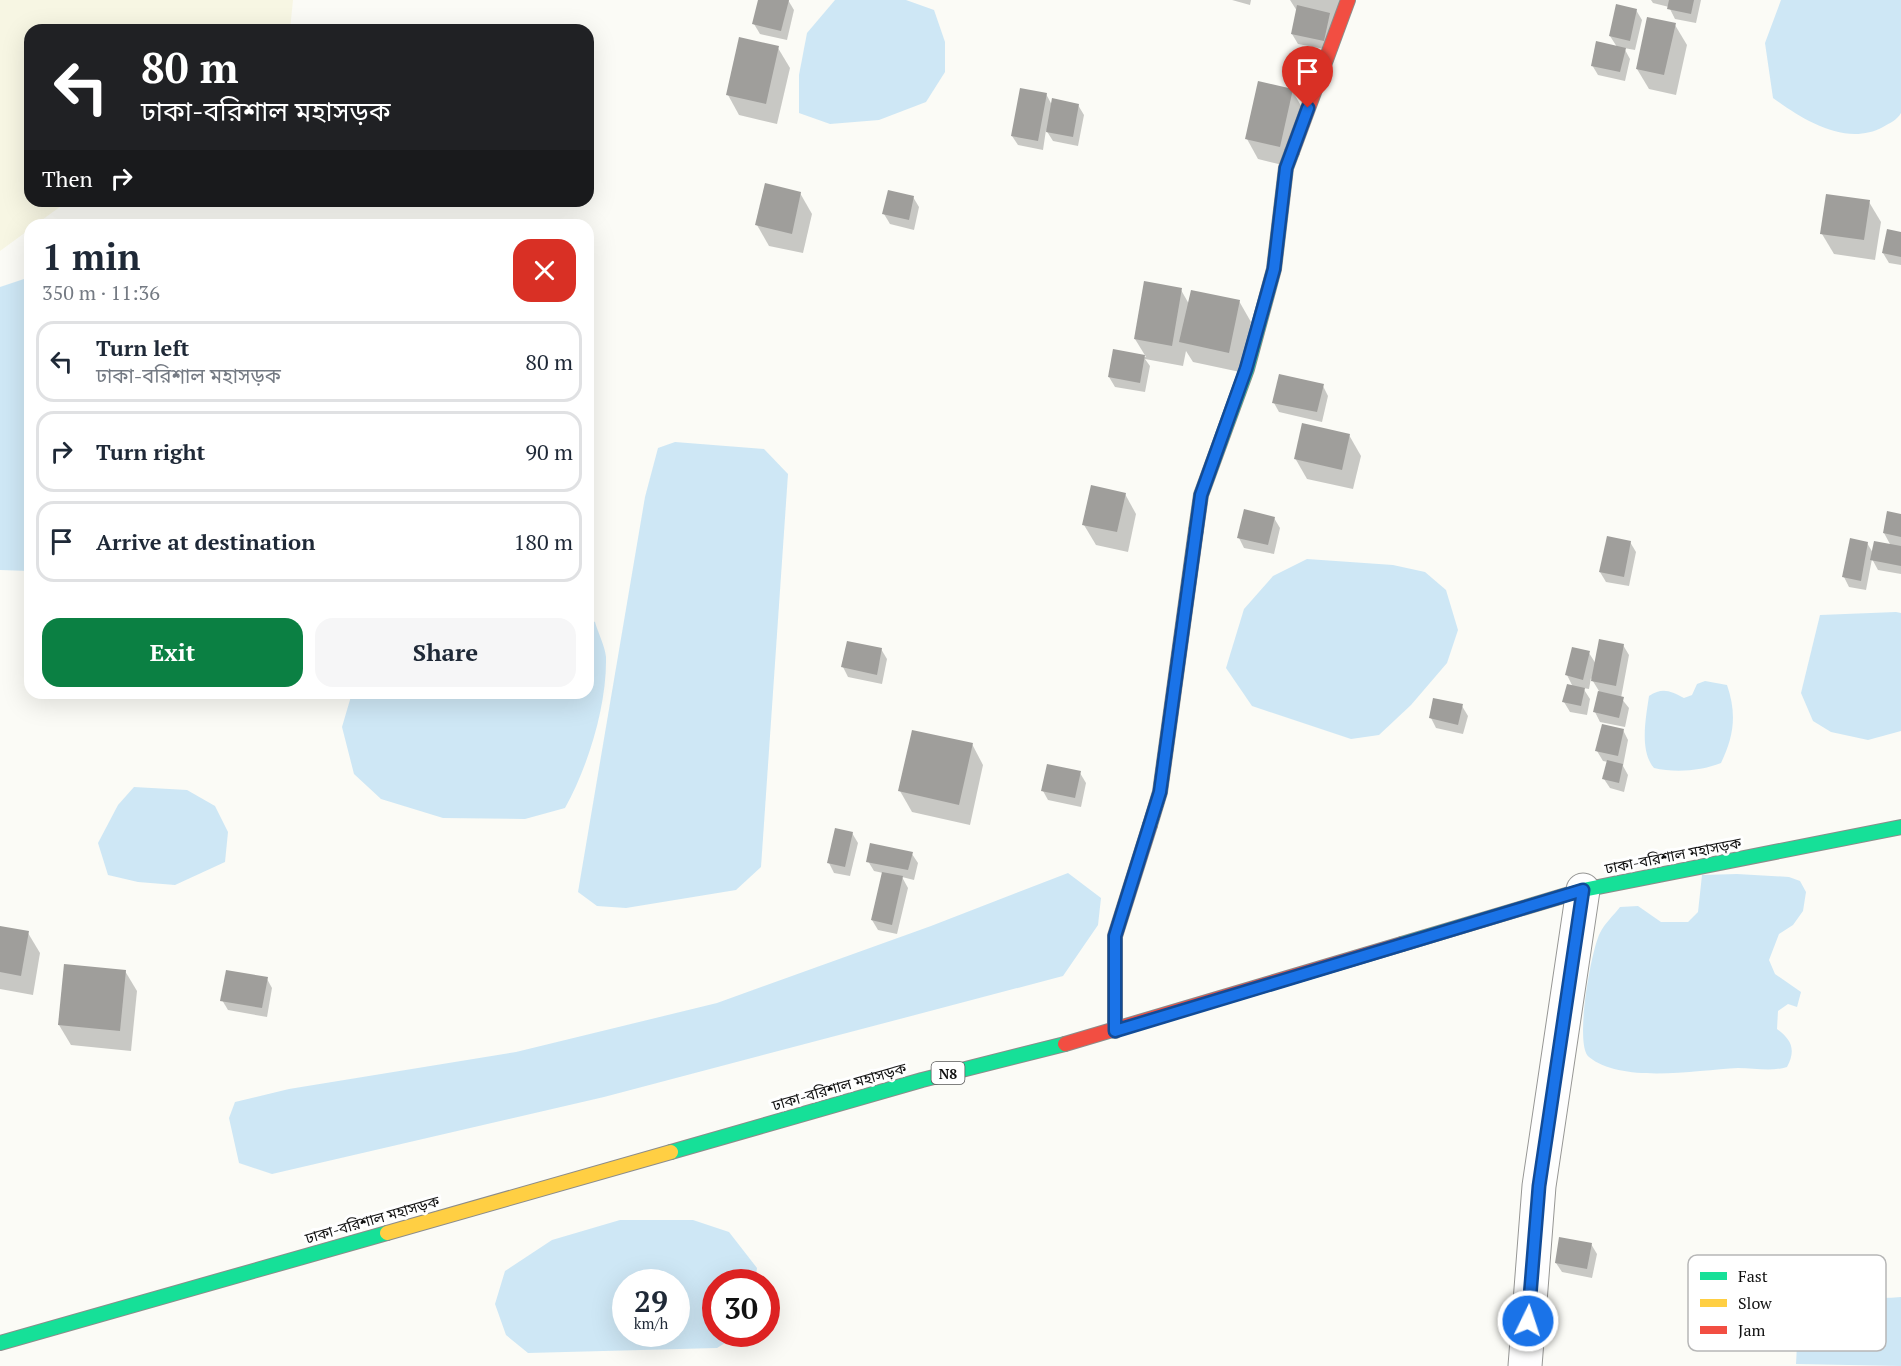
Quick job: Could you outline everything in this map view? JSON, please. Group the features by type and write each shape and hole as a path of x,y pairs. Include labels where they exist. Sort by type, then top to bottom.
{"main road":[{"path":"1115,1031 1115,936 1160,792 1201,495 1246,369 1274,269 1286,168 1348,0"},
{"name":"ঢাকা-বরিশাল মহাসড়ক","path":"0,1343 898,1086 1115,1031 1583,890 1901,827"}],"street":[{"path":"1525,1366 1539,1186 1583,890"}],"green space":[{"path":"0,0 293,0 291,24 24,24 24,207 60,207 43,219 24,219 24,233 0,251"}],"water":[{"path":"835,0 906,0 934,10 945,42 945,72 926,102 879,120 830,124 799,113 799,75 807,33"},
{"path":"1781,0 1901,0 1901,113 1897,118 1869,132 1854,134 1840,132 1811,122 1773,98 1765,43"},
{"path":"24,279 24,571 0,570 0,287"},
{"path":"675,442 764,449 788,474 761,867 736,890 626,908 597,906 578,892 645,497 658,448"},
{"path":"1307,559 1393,565 1425,572 1446,590 1458,630 1447,663 1411,705 1379,735 1351,739 1252,706 1226,668 1244,609 1273,576"},
{"path":"1901,613 1901,731 1868,740 1831,732 1813,721 1801,693 1820,615"},
{"path":"595,622 606,657 600,715 581,774 565,808 525,819 443,818 381,799 354,774 342,727 350,699 594,699"},
{"path":"1705,681 1727,685 1732,706 1733,725 1729,744 1721,763 1688,770 1654,768 1646,753 1645,743 1649,696 1666,691 1684,698 1692,695 1697,684"},
{"path":"134,787 187,790 215,806 228,832 225,862 175,885 138,882 108,875 98,843 118,805"},
{"path":"1068,873 1101,898 1098,925 1063,976 604,1097 272,1174 239,1163 229,1118 235,1102 289,1089 516,1052 717,1003 931,926"},
{"path":"1737,874 1789,877 1800,881 1806,892 1803,911 1793,925 1779,934 1769,960 1775,974 1801,992 1797,1007 1788,1004 1778,1011 1777,1029 1789,1041 1792,1050 1787,1067 1769,1070 1738,1068 1682,1073 1640,1073 1603,1065 1589,1057 1583,1035 1586,997 1596,943 1607,923 1620,907 1638,906 1661,922 1688,922 1698,912 1702,875"},
{"path":"620,1220 693,1220 729,1232 757,1268 702,1269 702,1347 719,1347 717,1348 528,1353 506,1335 495,1304 505,1271 552,1240"},
{"path":"1901,1297 1901,1366 1796,1364 1797,1351 1886,1351 1886,1298"}],"building":[{"path":"758,0 789,0 781,31 752,24"},
{"path":"1669,0 1694,0 1691,14 1667,9"},
{"path":"1616,4 1637,9 1630,41 1609,36"},
{"path":"1297,5 1330,13 1324,41 1291,34"},
{"path":"1647,17 1676,23 1664,75 1636,69"},
{"path":"739,37 779,46 766,104 726,95"},
{"path":"1596,41 1626,48 1620,72 1591,66"},
{"path":"1258,81 1293,89 1280,147 1245,139"},
{"path":"1020,88 1047,93 1038,141 1011,136"},
{"path":"1052,98 1079,104 1073,137 1046,132"},
{"path":"765,183 801,192 792,234 755,225"},
{"path":"888,190 914,196 909,220 882,214"},
{"path":"1826,194 1870,200 1864,240 1820,234"},
{"path":"1887,229 1901,232 1901,257 1882,253"},
{"path":"1144,281 1182,288 1172,346 1134,339"},
{"path":"1191,290 1240,300 1229,353 1179,342"},
{"path":"1113,349 1145,355 1140,383 1108,377"},
{"path":"1279,374 1324,384 1317,412 1272,403"},
{"path":"1302,423 1350,434 1342,470 1294,459"},
{"path":"1091,485 1126,493 1117,532 1082,525"},
{"path":"1244,509 1275,517 1268,545 1237,538"},
{"path":"1887,511 1901,514 1901,537 1883,533"},
{"path":"1607,536 1631,541 1624,577 1599,572"},
{"path":"1850,538 1868,542 1861,581 1842,577"},
{"path":"1874,541 1901,546 1901,566 1870,560"},
{"path":"1599,639 1624,644 1616,686 1591,681"},
{"path":"847,641 882,648 877,675 841,667"},
{"path":"1572,647 1590,651 1583,680 1565,675"},
{"path":"1567,684 1585,688 1581,706 1562,702"},
{"path":"1598,691 1624,697 1619,718 1593,712"},
{"path":"1433,698 1463,704 1458,725 1429,718"},
{"path":"1602,724 1624,729 1618,756 1595,751"},
{"path":"912,730 973,743 959,805 898,791"},
{"path":"1607,760 1623,764 1619,783 1602,779"},
{"path":"1047,764 1081,771 1075,798 1041,791"},
{"path":"835,828 853,832 845,867 827,863"},
{"path":"870,843 913,852 908,870 866,862"},
{"path":"882,872 903,876 892,925 871,920"},
{"path":"0,926 29,931 21,976 0,972"},
{"path":"64,964 126,970 120,1031 58,1025"},
{"path":"226,970 268,977 262,1008 220,1001"},
{"path":"1559,1237 1592,1243 1587,1269 1555,1263"}],"traffic: fast":[{"path":"1196,530 1201,495 1247,369 1274,269 1286,168 1292,152"},
{"path":"1402,944 1583,890 1901,827"},
{"path":"671,1152 922,1080 1065,1044"},
{"path":"0,1343 387,1233"}],"traffic: slow":[{"path":"1150,825 1160,792 1196,530"},
{"path":"387,1233 671,1152"}],"traffic: jam":[{"path":"1292,152 1348,0"},
{"path":"1115,1031 1115,936 1150,825"},
{"path":"1065,1044 1402,944"}],"route":[{"path":"1308,108 1286,168 1274,269 1246,369 1201,495 1183,611 1160,792 1115,936 1115,1031 1583,890 1539,1186 1528,1321"}]}
